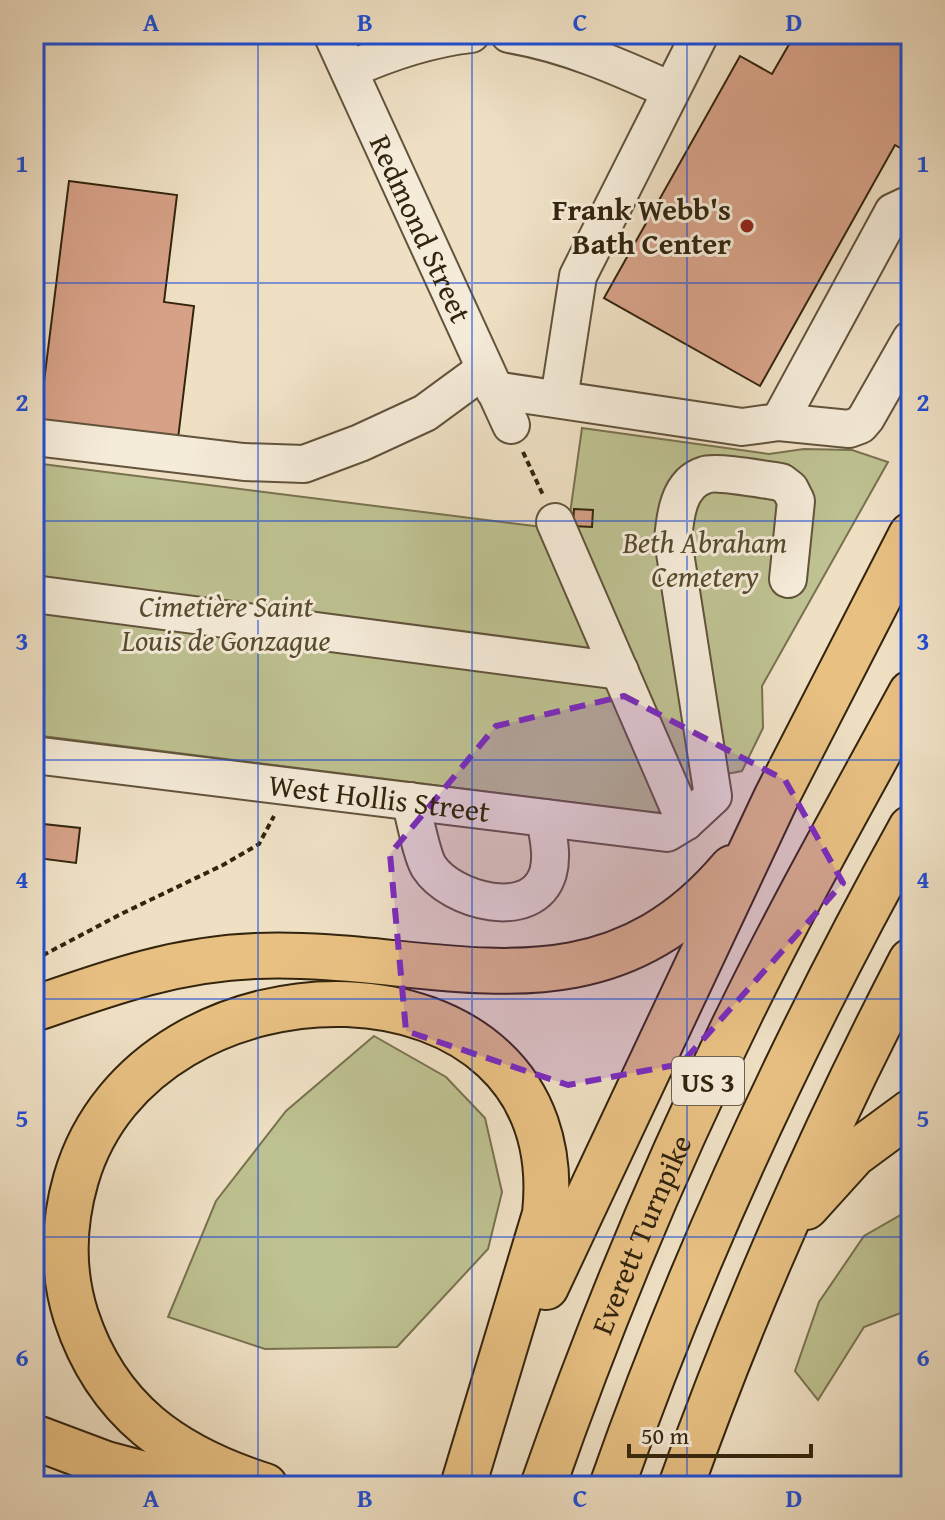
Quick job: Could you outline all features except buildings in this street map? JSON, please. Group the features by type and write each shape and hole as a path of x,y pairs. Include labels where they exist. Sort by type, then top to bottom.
{"main road":[{"path":"464,1486 539,1303 776,798 911,535"},
{"name":"Everett Turnpike","path":"543,1486 603,1321 704,1090 782,932 911,693"},
{"path":"34,1009 147,971 210,959 304,956 504,972 560,968 589,962 641,941 707,895 736,863 776,798"},
{"name":"Everett Turnpike","path":"612,1486 683,1297 754,1134 839,961 911,828"},
{"path":"681,1486 759,1284 812,1162 911,961"},
{"path":"265,1486 222,1472 179,1450 147,1426 113,1389 94,1361 74,1311 66,1259 67,1227 72,1194 89,1146 114,1105 147,1070 189,1041 238,1018 289,1006 329,1003 395,1010 435,1023 470,1041 517,1086 539,1133 547,1180 545,1214 464,1486"},
{"path":"759,1284 799,1217 825,1183 870,1141 911,1112"},
{"path":"34,1437 106,1464 189,1486"}],"street":[{"name":"Redmond Street","path":"332,34 511,425"},
{"path":"349,70 388,53 439,37 471,34"},
{"path":"509,34 539,39 595,56 670,90"},
{"path":"559,399 578,276 700,34"},
{"path":"779,422 893,212 906,206 911,208"},
{"path":"34,437 244,462 304,464 360,443 490,380 559,399 742,427 779,422 849,429 860,425 866,418 911,339"},
{"name":"West Hollis Street","path":"34,755 667,833 685,822 713,796 673,540 676,510 692,483 706,474 781,482 790,489 796,501 788,579"},
{"path":"555,522 685,822"},
{"path":"34,594 620,671"},
{"path":"410,801 429,866 449,887 475,899 502,903 529,898 547,876 551,851 545,818"}],"path":[{"path":"511,425 555,522"},
{"path":"34,960 259,844 272,822 286,785"}],"highlighted area":[{"path":"624,696 785,780 843,883 681,1064 568,1085 406,1031 390,854 496,726"}],"green space":[{"name":"Beth Abraham Cemetery","path":"582,428 769,454 804,449 852,450 888,462 762,686 763,728 742,771 716,776 684,791 568,528"},
{"name":"Cimetière Saint Louis de Gonzague","path":"34,463 542,527 665,807 657,813 34,735"},
{"path":"374,1036 446,1077 485,1118 502,1192 488,1249 397,1347 265,1349 168,1317 216,1201 286,1111"},
{"path":"911,1209 911,1309 864,1327 818,1400 795,1371 819,1302 864,1236"}],"place":[{"name":"Frank Webb's Bath Center","path":"747,226"}]}
